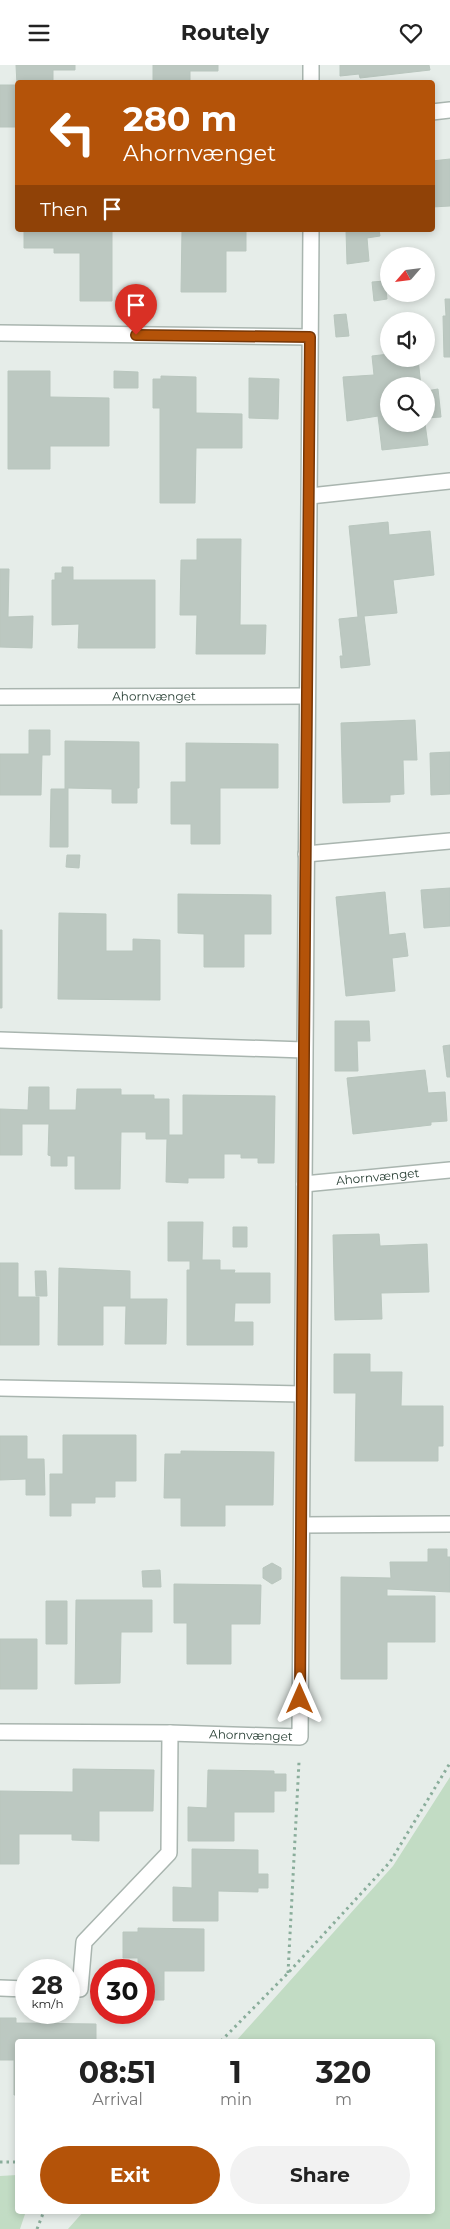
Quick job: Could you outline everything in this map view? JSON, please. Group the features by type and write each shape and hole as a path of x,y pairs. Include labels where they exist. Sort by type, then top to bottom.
{"street":[{"path":"311,65 311,80"},
{"path":"435,112 450,110"},
{"name":"Ahornvænget","path":"0,1732 170,1733 300,1737 311,232"},
{"path":"0,333 310,337"},
{"path":"310,496 450,481"},
{"name":"Ahornvænget","path":"0,697 308,696"},
{"path":"306,854 450,841"},
{"path":"0,1040 304,1050"},
{"name":"Ahornvænget","path":"304,1184 450,1171"},
{"path":"0,1388 302,1394"},
{"path":"302,1525 450,1524"},
{"path":"80,1989 84,1942 169,1853 170,1733"},
{"path":"0,1988 15,1989"}],"path":[{"path":"288,1973 300,1737"},
{"path":"224,2039 288,1973 390,1862 450,1763"},
{"path":"0,2162 15,2162"},
{"path":"37,2229 43,2214"}],"green space":[{"path":"450,1777 450,2229 68,2229 81,2214 435,2214 435,2039 238,2039 393,1866"},
{"path":"15,2175 15,2214 25,2214 20,2229 0,2229 0,2176"}],"building":[{"path":"16,65 75,65 75,70 53,70 53,80 17,80"},
{"path":"153,65 218,65 218,71 190,71 190,80 153,80"},
{"path":"340,65 429,65 430,70 360,78 359,74 340,76"},
{"path":"0,85 15,85 15,127 0,127"},
{"path":"450,159 450,206 435,207 435,161"},
{"path":"24,232 112,232 112,301 80,301 80,253 54,253 54,248 24,248"},
{"path":"182,232 246,232 246,251 226,251 226,292 181,292"},
{"path":"346,232 379,232 380,236 367,238 369,261 347,264"},
{"path":"380,281 380,300 374,301 372,282"},
{"path":"445,299 450,299 450,357 444,357 443,316 446,316"},
{"path":"346,314 349,336 336,337 334,315"},
{"path":"380,355 380,367 419,367 420,377 380,377 380,432 426,432 428,445 382,450 378,416 347,421 343,377 374,375 372,356"},
{"path":"8,371 50,371 50,397 109,398 109,446 50,446 50,469 8,469"},
{"path":"114,371 138,372 138,388 114,388"},
{"path":"161,376 196,377 196,413 242,414 242,448 196,448 195,503 160,503 160,408 153,408 153,379 161,379"},
{"path":"249,378 279,379 278,419 249,418"},
{"path":"438,389 441,417 435,417 435,390"},
{"path":"388,522 389,535 430,531 434,575 393,580 397,613 364,616 370,665 341,668 340,656 343,656 339,619 358,617 349,526"},
{"path":"197,539 241,539 240,625 266,625 265,654 196,654 197,615 180,615 181,560 197,560"},
{"path":"62,567 73,567 73,580 155,580 155,648 78,648 79,624 52,625 52,580 55,580 55,573 62,573"},
{"path":"0,569 9,569 8,617 33,616 32,648 0,647"},
{"path":"415,720 417,760 403,760 404,794 390,795 390,802 343,803 341,723"},
{"path":"29,730 50,730 50,755 42,755 41,795 0,795 0,754 29,754"},
{"path":"65,741 139,742 139,788 137,788 137,803 112,803 112,789 68,788 68,847 50,847 51,789 65,789"},
{"path":"186,743 278,744 278,788 220,788 220,844 191,844 191,824 171,824 171,782 186,782"},
{"path":"450,752 450,794 431,795 430,753"},
{"path":"67,855 80,855 79,868 66,867"},
{"path":"450,888 450,926 424,928 421,890"},
{"path":"385,892 389,935 405,933 408,956 392,958 395,991 346,996 336,897"},
{"path":"178,894 271,895 271,934 244,934 244,967 204,967 204,934 178,933"},
{"path":"59,913 106,914 106,951 133,951 133,939 160,940 160,1000 58,999"},
{"path":"0,930 2,930 2,1008 0,1008"},
{"path":"335,1021 369,1021 370,1041 357,1041 358,1071 335,1071"},
{"path":"450,1045 450,1077 447,1077 443,1046"},
{"path":"425,1070 428,1093 445,1092 447,1121 431,1122 431,1125 353,1134 347,1078"},
{"path":"29,1087 49,1087 49,1110 76,1110 77,1089 121,1089 121,1095 154,1095 154,1099 169,1099 169,1135 183,1135 183,1095 275,1096 274,1163 258,1163 258,1158 241,1158 241,1154 224,1154 224,1178 188,1178 188,1183 166,1182 167,1139 146,1139 146,1132 121,1132 120,1189 75,1189 75,1156 67,1156 67,1166 51,1166 51,1156 48,1155 49,1124 22,1124 22,1155 0,1155 0,1109 28,1110"},
{"path":"168,1222 203,1222 202,1260 220,1260 220,1270 235,1270 234,1273 270,1273 270,1303 235,1303 234,1322 253,1322 253,1345 187,1345 187,1270 190,1270 190,1261 168,1261"},
{"path":"233,1227 247,1227 247,1247 233,1247"},
{"path":"379,1234 380,1246 427,1244 429,1292 381,1293 382,1319 335,1320 333,1235"},
{"path":"0,1263 18,1263 18,1297 39,1297 39,1345 0,1345"},
{"path":"59,1268 130,1271 130,1299 167,1299 166,1344 125,1344 126,1306 103,1306 103,1345 58,1345"},
{"path":"35,1271 46,1271 47,1296 36,1296"},
{"path":"334,1354 370,1354 370,1372 402,1372 401,1406 443,1406 443,1446 438,1446 438,1461 355,1461 356,1393 334,1393"},
{"path":"63,1435 136,1435 136,1481 115,1481 115,1497 95,1497 95,1503 71,1503 71,1516 50,1516 50,1474 63,1474"},
{"path":"0,1436 27,1436 27,1459 44,1459 45,1495 26,1495 26,1479 0,1480"},
{"path":"181,1451 274,1452 273,1505 225,1505 225,1526 181,1526 181,1498 164,1498 165,1454 181,1454"},
{"path":"428,1549 447,1549 447,1557 450,1557 450,1592 387,1589 387,1596 435,1596 435,1642 387,1642 387,1679 341,1679 341,1577 391,1578 390,1562 428,1562"},
{"path":"272,1563 281,1568 281,1579 272,1584 263,1578 263,1568"},
{"path":"160,1570 161,1587 143,1587 142,1571"},
{"path":"174,1584 261,1585 260,1624 231,1624 231,1664 187,1664 187,1623 174,1623"},
{"path":"76,1600 152,1600 152,1632 121,1632 120,1683 75,1684"},
{"path":"46,1601 67,1601 67,1644 46,1644"},
{"path":"0,1639 37,1639 37,1689 0,1689"},
{"path":"73,1769 154,1770 153,1811 99,1811 99,1841 72,1840 72,1834 19,1834 19,1864 0,1864 0,1791 73,1792"},
{"path":"208,1770 274,1771 274,1774 286,1774 286,1791 274,1791 274,1812 234,1812 234,1841 188,1841 188,1807 207,1808"},
{"path":"192,1849 258,1850 258,1874 268,1874 268,1888 258,1888 258,1892 218,1891 218,1921 173,1921 173,1887 192,1888"},
{"path":"138,1928 204,1929 204,1971 164,1971 164,2000 155,2000 155,1959 123,1958 123,1932 138,1932"},
{"path":"0,2018 15,2018 15,2024 96,2024 96,2039 15,2039 15,2095 14,2060 0,2060"}],"route":[{"path":"136,335 310,337 300,1699"}]}
